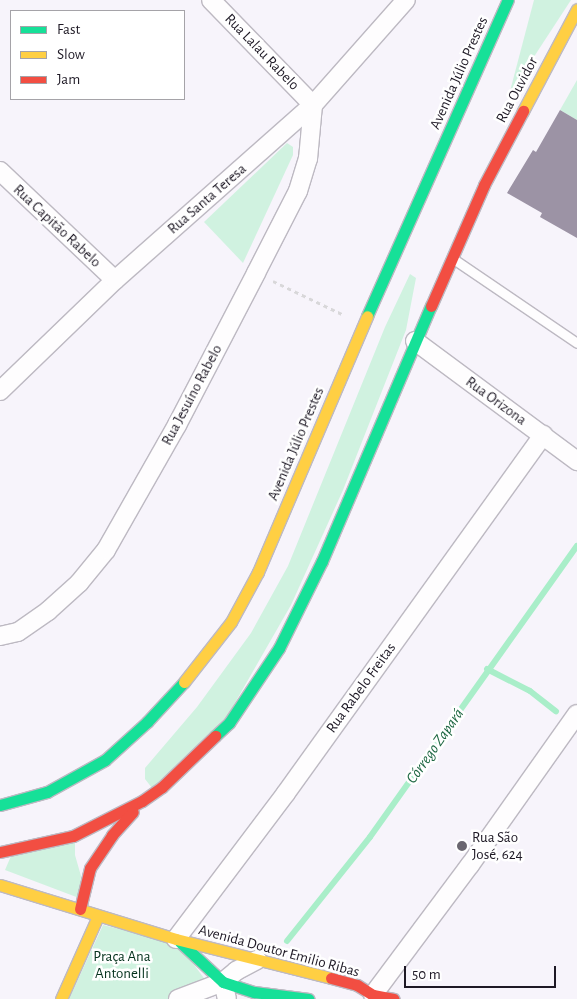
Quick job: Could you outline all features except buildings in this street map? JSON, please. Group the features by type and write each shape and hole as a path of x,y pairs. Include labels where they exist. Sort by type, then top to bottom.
{"main road":[{"name":"Avenida Júlio Prestes","path":"0,805 47,792 105,760 147,722 191,674 231,622 258,572 362,324 508,0"},
{"name":"Rua Ouvidor","path":"452,258 484,185 577,9"},
{"path":"0,852 73,836 142,802 162,787 229,723 279,648 322,562 452,258"},
{"path":"80,909 84,886 95,860 112,835 142,802"},
{"name":"Avenida Doutor Emilio Ribas","path":"0,885 176,939 274,966 357,985 368,997 394,999"},
{"path":"61,999 98,916"},
{"name":"Avenida Doutor Emilio Ribas","path":"176,939 223,982 276,998 309,999"}],"street":[{"name":"Rua Lalau Rabelo","path":"211,0 313,105"},
{"name":"Rua Santa Teresa","path":"0,391 115,280 313,105 406,0"},
{"name":"Rua Jesuíno Rabelo","path":"0,636 18,632 48,611 79,583 106,550 177,425 298,192 308,159 313,105"},
{"name":"Rua Capitão Rabelo","path":"0,171 115,280"},
{"name":"Rua Orizona","path":"415,341 577,461"},
{"name":"Rua Rabelo Freitas","path":"176,939 286,793 543,435"},
{"path":"368,997 470,866 577,714"},
{"path":"178,999 223,982 236,971 257,960"},
{"path":"274,966 277,984 276,998"},
{"path":"223,982 226,999"}],"lane":[{"path":"452,258 577,343"}],"path":[{"path":"256,273 362,324"}],"green space":[{"path":"534,0 571,0 509,95"},
{"path":"577,80 577,120 560,110"},
{"path":"287,143 293,147 293,155 243,263 204,222"},
{"path":"410,274 416,278 406,330 343,490 291,605 228,715 152,788 145,779 145,768 197,707 251,633 288,566 385,327"},
{"path":"75,842 75,855 81,876 79,898 5,870 11,856"},
{"name":"Praça Ana Antonelli","path":"103,925 178,943 209,985 170,999 69,999"}],"waterway":[{"name":"Córrego Zapará","path":"287,941 370,837 577,546"},
{"path":"487,669 530,691 556,711"}],"traffic: fast":[{"path":"367,316 508,0"},
{"path":"215,736 229,723 279,648 322,561 431,306"},
{"path":"0,805 47,792 105,760 147,722 184,682"},
{"path":"180,942 223,982 254,992 309,999"}],"traffic: slow":[{"path":"523,111 577,9"},
{"path":"184,682 231,622 258,572 367,316"},
{"path":"0,885 176,939 331,978"},
{"path":"61,999 98,916"}],"traffic: jam":[{"path":"431,306 484,185 523,111"},
{"path":"0,852 73,836 142,801 162,787 215,736"},
{"path":"80,909 90,868 112,835 133,812"},
{"path":"331,978 357,985 373,995 394,999"}],"place":[{"name":"Rua São José, 624","path":"462,846"}]}
